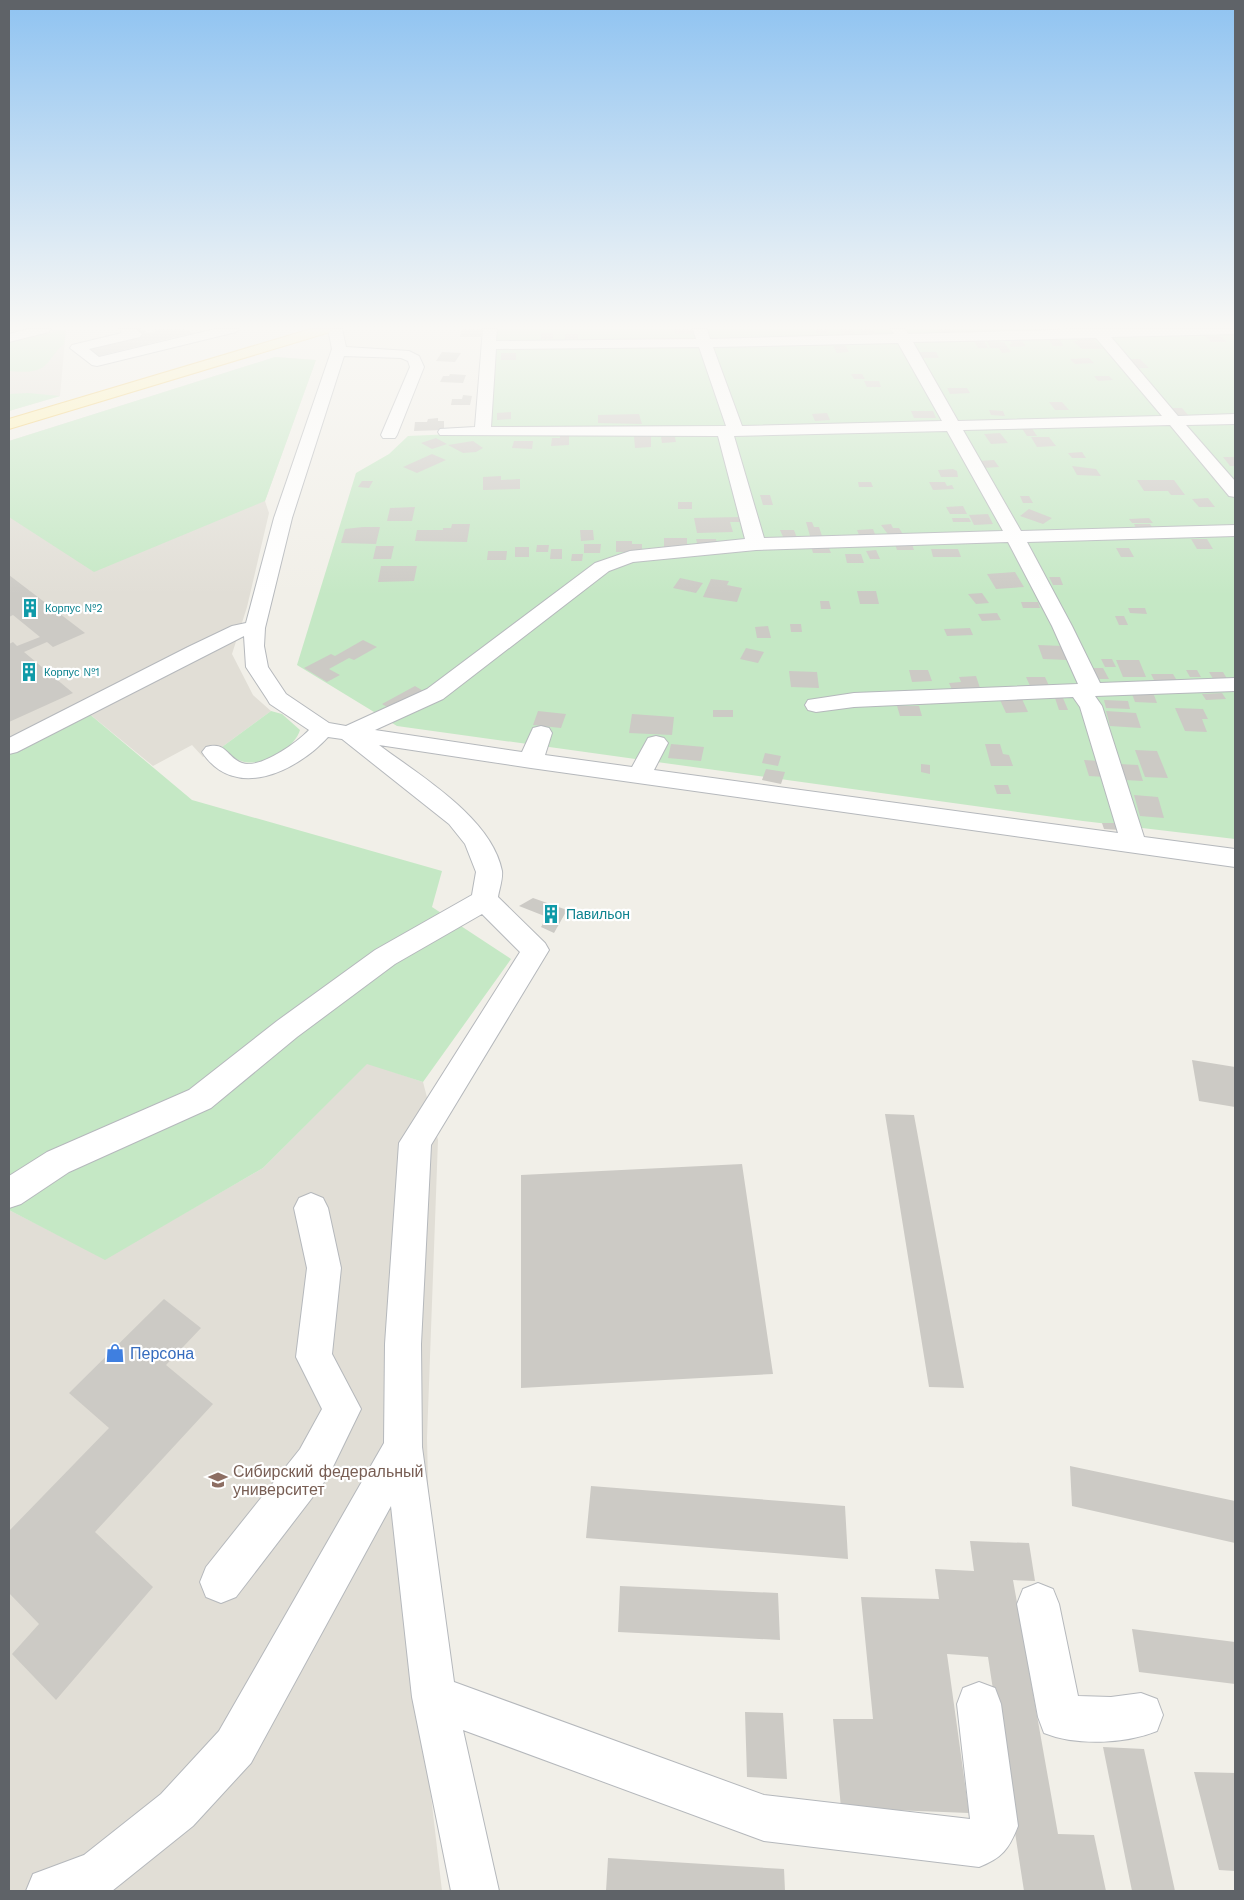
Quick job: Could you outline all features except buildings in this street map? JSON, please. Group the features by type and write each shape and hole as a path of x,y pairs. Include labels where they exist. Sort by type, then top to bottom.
{"main road":[{"path":"9,424 30,418"}],"street":[{"path":"9,747 239,625 274,522 313,418"},
{"path":"389,435 396,418"},
{"path":"483,432 484,418"},
{"path":"726,418 756,544"},
{"path":"949,418 1062,626 1091,706 1134,845"},
{"path":"1174,419 1235,492"},
{"path":"446,432 730,430 1235,419"},
{"path":"214,752 232,768 247,772 264,769 307,752 336,731 435,694 602,567 630,557 756,544 1235,530"},
{"path":"239,625 254,646 258,667 278,699 336,731 458,818 478,841 488,872 484,900"},
{"path":"816,705 874,699 1235,684"},
{"path":"336,731 531,761 1235,858"},
{"path":"531,761 541,733"},
{"path":"640,775 656,743"},
{"path":"9,1194 58,1162 200,1099 286,1029 385,957 484,900"},
{"path":"475,1891 434,1698 403,1447 404,1344 415,1143 535,950 484,900"},
{"path":"221,1582 314,1463 342,1409 314,1356 324,1268 311,1208"},
{"path":"50,1891 99,1873 177,1810 235,1747 366,1510 403,1447"},
{"path":"1038,1604 1060,1717 1111,1719 1141,1715"},
{"path":"434,1698 764,1818 980,1844 995,1826 979,1704"}],"shaded area":[{"path":"83,418 295,418 265,501 269,513 247,607 232,654 253,695 271,711 222,747 203,757 192,745 153,766 87,712 9,753 9,441"},
{"name":"Сибирский федеральный университет","path":"367,1063 423,1082 438,1140 427,1438 429,1522 400,1528 442,1891 9,1891 9,1210 105,1259 263,1168"}],"green space":[{"path":"83,418 295,418 265,501 94,572 9,517 9,441"},
{"path":"477,418 1235,418 1235,839 1083,821 397,726 297,665 356,473 389,454 408,436 476,433"},
{"path":"271,711 282,714 300,730 291,744 276,756 258,762 241,761 228,754 222,747"},
{"path":"87,712 192,800 442,871 432,907 511,959 423,1082 367,1064 263,1168 105,1260 9,1210 9,753"}],"place":[{"name":"Корпус №2","path":"30,608"},
{"name":"Корпус №1","path":"29,672"},
{"name":"Павильон","path":"551,914"},
{"name":"Персона","path":"115,1353"},
{"name":"Сибирский федеральный университет","path":"218,1480"}]}
